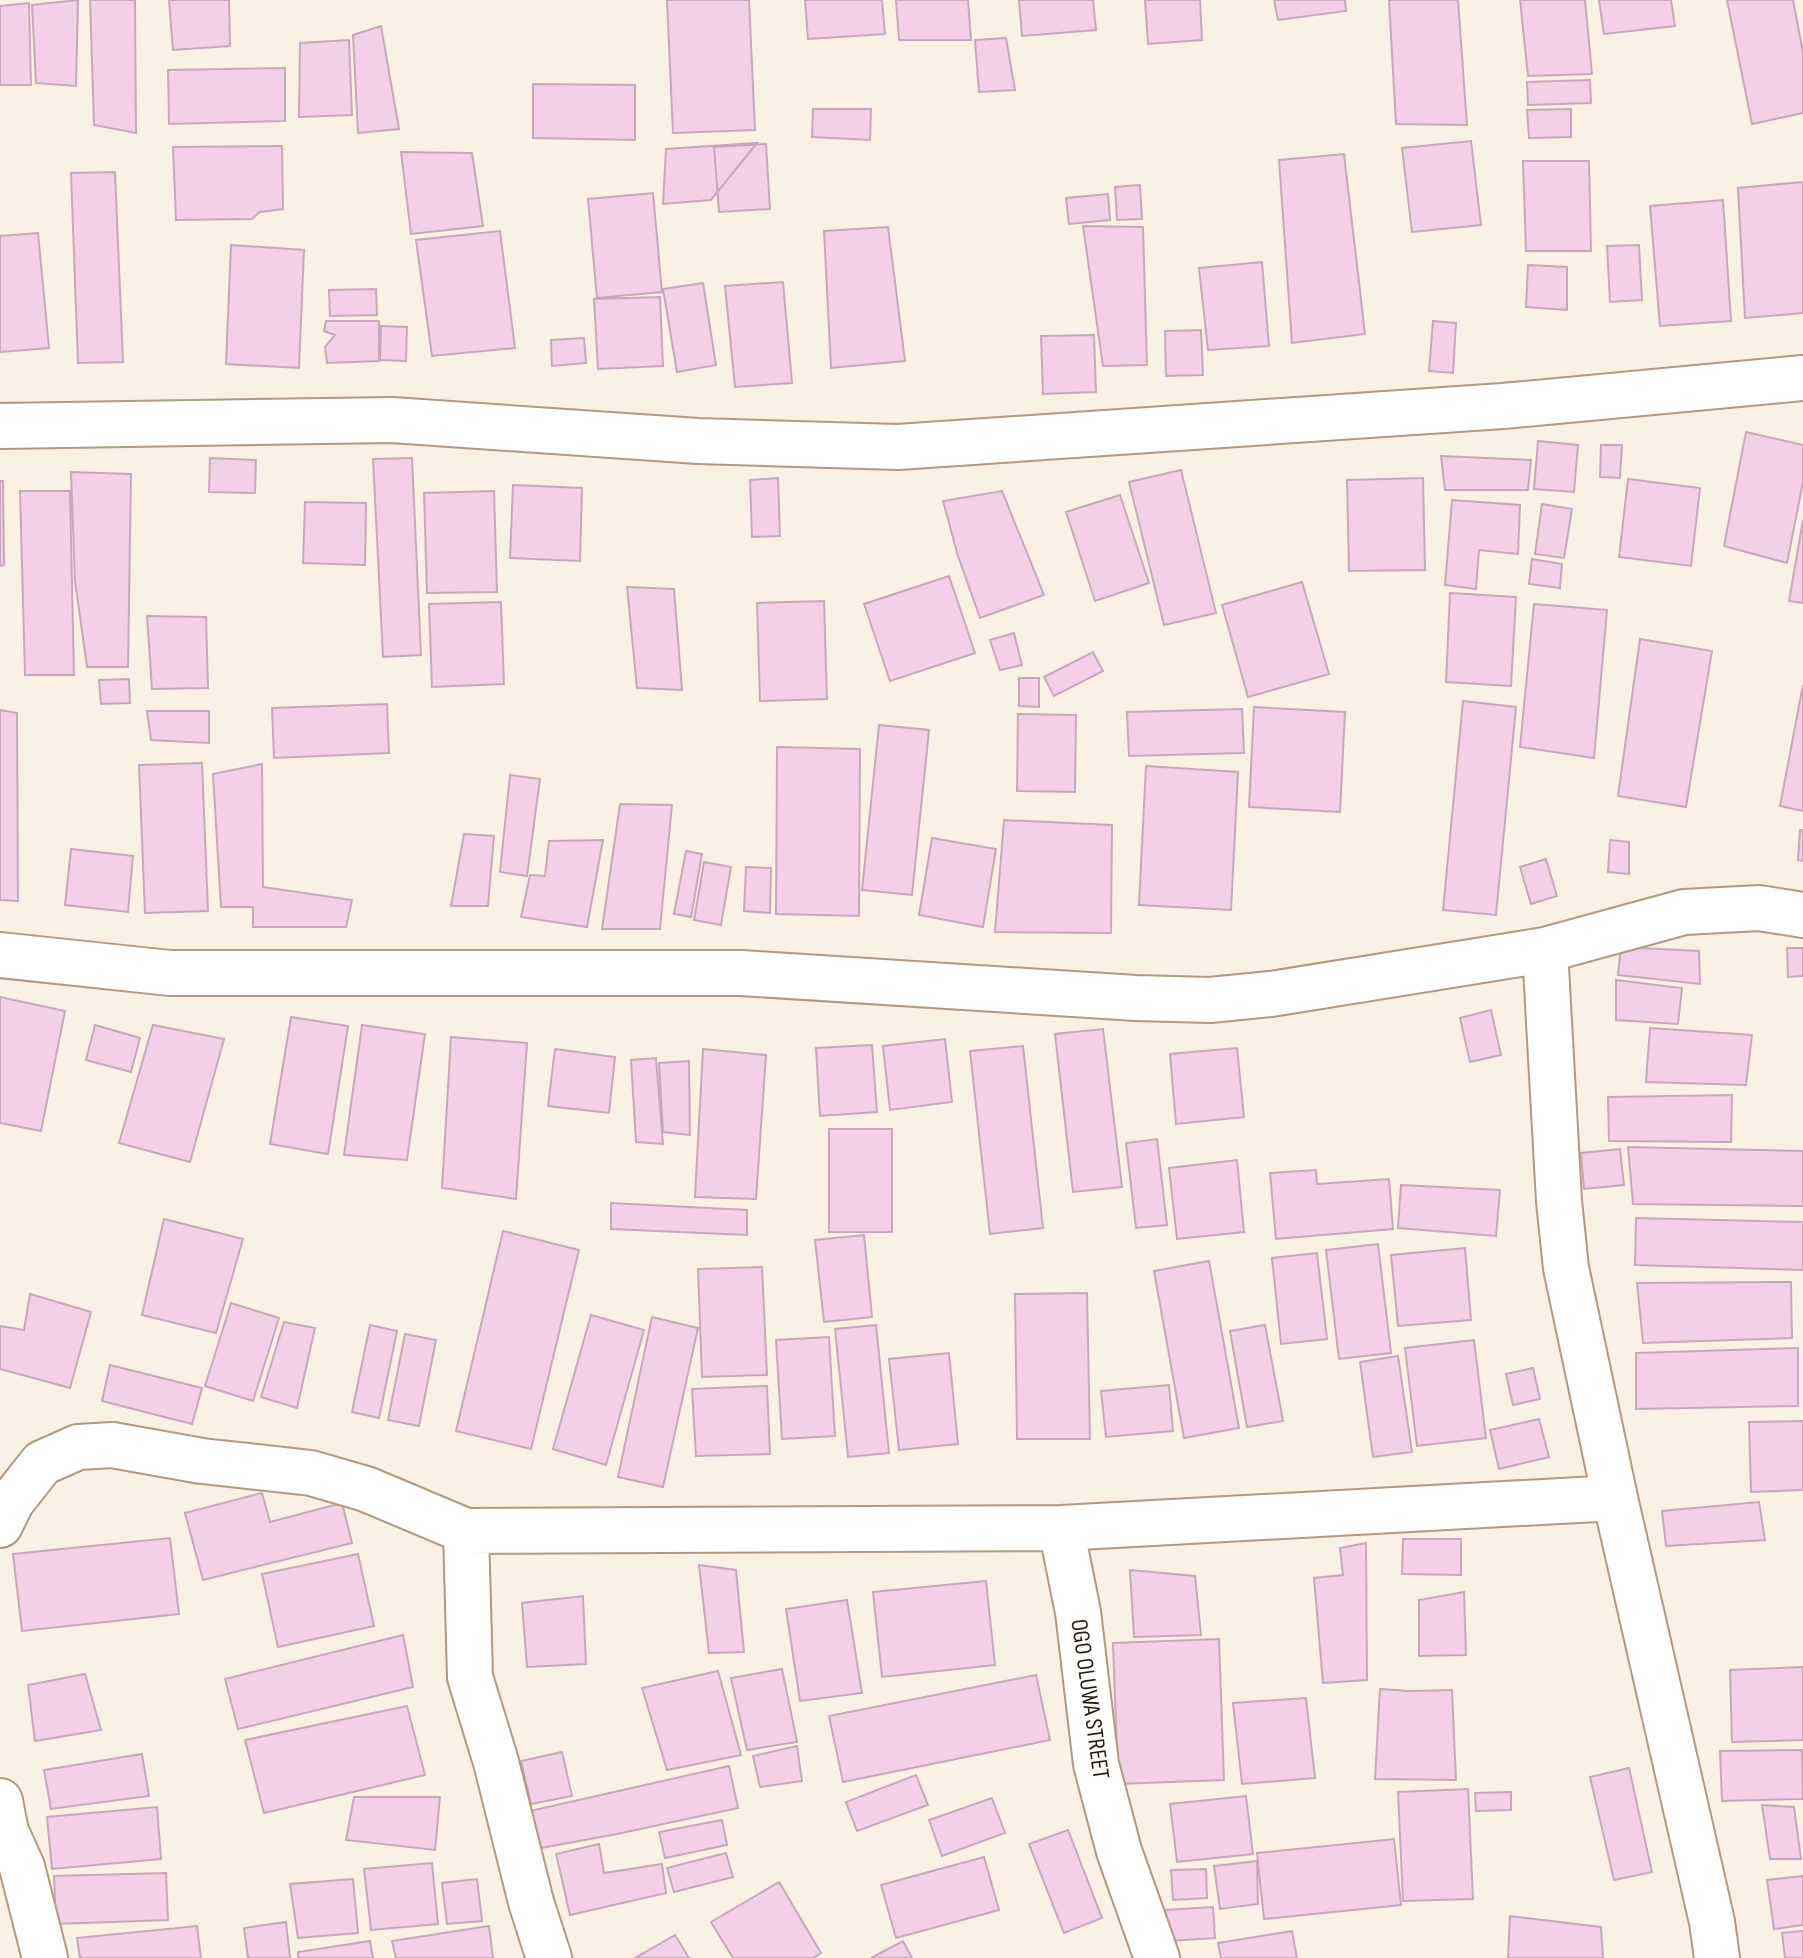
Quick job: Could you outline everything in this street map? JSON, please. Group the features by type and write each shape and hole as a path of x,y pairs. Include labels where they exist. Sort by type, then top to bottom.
{"street":[{"path":"0,426 392,420 698,441 898,447 1503,406 1803,378"},
{"path":"0,955 170,973 741,973 1210,1000 1271,994 1545,950 1684,912 1759,908 1803,915"},
{"path":"1545,950 1559,1201 1566,1268 1712,1922 1717,1958"},
{"path":"0,1525 12,1501 42,1463 78,1447 112,1445 202,1461 311,1473 380,1494 466,1531 1061,1528 1615,1498"},
{"name":"OGO OLUWA STREET","path":"1061,1528 1078,1612 1096,1764 1119,1851 1157,1958"},
{"path":"466,1531 470,1677 549,1958"},
{"path":"0,1801 6,1832 22,1867 45,1958"}],"building":[{"path":"78,0 76,86 36,83 32,5"},
{"path":"90,0 135,0 136,133 94,125"},
{"path":"169,0 229,0 230,46 173,50"},
{"path":"667,0 749,0 755,130 673,133"},
{"path":"805,0 882,0 885,34 808,39"},
{"path":"896,0 968,0 971,40 899,40"},
{"path":"1019,0 1093,0 1096,30 1022,36"},
{"path":"1145,0 1200,0 1202,40 1148,44"},
{"path":"1274,0 1345,0 1346,11 1278,20"},
{"path":"1389,0 1458,0 1467,125 1396,124"},
{"path":"1520,0 1585,0 1592,74 1528,76"},
{"path":"1599,0 1671,0 1675,26 1604,34"},
{"path":"1727,0 1793,0 1803,53 1803,113 1752,124"},
{"path":"29,3 31,85 0,85 0,6"},
{"path":"381,26 399,129 358,133 353,35"},
{"path":"1006,38 1015,90 979,92 975,40"},
{"path":"349,40 352,115 299,117 300,43"},
{"path":"285,68 285,121 169,124 168,70"},
{"path":"1590,80 1591,103 1528,105 1527,82"},
{"path":"533,84 635,85 635,140 533,138"},
{"path":"813,109 871,109 870,140 812,137"},
{"path":"1571,109 1571,137 1529,138 1527,110"},
{"path":"1471,141 1481,225 1412,232 1402,148"},
{"path":"757,143 711,200 663,204 666,149"},
{"path":"766,144 770,209 719,212 714,147"},
{"path":"282,146 283,209 260,212 252,219 176,220 173,147"},
{"path":"401,152 472,153 483,226 411,234"},
{"path":"1344,154 1365,334 1292,343 1279,160"},
{"path":"1523,161 1589,161 1591,251 1526,251"},
{"path":"115,172 123,362 78,363 71,173"},
{"path":"1803,182 1803,313 1745,318 1738,188"},
{"path":"1140,185 1142,219 1117,220 1115,187"},
{"path":"653,193 662,292 597,298 588,199"},
{"path":"1108,194 1110,220 1069,224 1066,198"},
{"path":"1723,200 1731,321 1660,326 1650,206"},
{"path":"1083,226 1143,227 1147,365 1103,366"},
{"path":"888,227 905,361 831,368 824,231"},
{"path":"500,231 515,348 432,356 416,240"},
{"path":"38,233 49,348 0,352 0,236"},
{"path":"231,245 304,250 299,368 226,364"},
{"path":"1639,245 1642,300 1610,302 1607,246"},
{"path":"1262,262 1269,346 1208,350 1199,268"},
{"path":"1528,265 1567,267 1567,310 1526,307"},
{"path":"783,282 792,383 735,387 725,286"},
{"path":"703,283 716,365 677,372 663,289"},
{"path":"376,289 377,315 330,316 329,290"},
{"path":"660,297 663,366 598,369 594,299"},
{"path":"326,321 379,321 379,361 327,363 325,347 335,335 324,331"},
{"path":"1433,321 1456,323 1453,373 1429,371"},
{"path":"381,326 407,327 406,361 380,360"},
{"path":"1201,330 1203,375 1166,376 1165,331"},
{"path":"1094,335 1096,392 1043,394 1041,336"},
{"path":"584,338 586,363 552,366 551,340"},
{"path":"1746,432 1803,445 1803,482 1787,563 1724,546"},
{"path":"1538,441 1578,445 1574,492 1534,489"},
{"path":"1601,445 1622,445 1620,478 1600,477"},
{"path":"1441,456 1531,460 1528,490 1445,490"},
{"path":"210,458 256,460 255,493 209,492"},
{"path":"412,458 421,655 383,657 373,459"},
{"path":"1181,470 1216,613 1164,625 1129,482"},
{"path":"71,472 131,474 128,667 87,667 75,581"},
{"path":"778,478 780,536 752,537 750,480"},
{"path":"1423,478 1425,570 1349,571 1347,480"},
{"path":"1628,479 1700,488 1691,566 1619,557"},
{"path":"0,481 3,481 4,565 0,566"},
{"path":"513,485 582,488 580,561 510,558"},
{"path":"20,491 70,491 74,675 25,675"},
{"path":"494,491 497,592 427,593 424,493"},
{"path":"1002,491 1044,595 980,618 943,501"},
{"path":"1120,495 1149,583 1095,601 1066,512"},
{"path":"1452,500 1520,505 1518,554 1479,550 1476,589 1445,585"},
{"path":"305,502 366,503 365,565 303,563"},
{"path":"1542,504 1572,509 1564,558 1535,554"},
{"path":"1803,520 1803,603 1789,601"},
{"path":"1532,559 1562,564 1560,588 1529,584"},
{"path":"949,576 975,653 890,681 864,604"},
{"path":"1302,582 1329,674 1248,697 1222,605"},
{"path":"627,587 674,589 682,690 637,688"},
{"path":"1450,593 1516,597 1511,686 1446,682"},
{"path":"824,601 827,699 760,701 757,603"},
{"path":"501,602 504,684 432,687 429,604"},
{"path":"1534,604 1607,610 1594,758 1520,747"},
{"path":"147,616 206,617 208,688 152,689"},
{"path":"1014,633 1022,665 1000,670 990,640"},
{"path":"1640,639 1712,651 1686,807 1618,796"},
{"path":"1093,652 1103,671 1054,696 1044,677"},
{"path":"1019,678 1039,678 1039,707 1019,706"},
{"path":"129,679 130,703 101,704 99,680"},
{"path":"1803,685 1803,811 1780,806"},
{"path":"1463,701 1516,707 1496,915 1443,910"},
{"path":"387,704 389,753 274,758 272,708"},
{"path":"1254,707 1345,712 1340,812 1249,807"},
{"path":"1242,709 1244,753 1129,756 1127,712"},
{"path":"0,710 17,713 18,901 0,900"},
{"path":"147,711 209,711 209,743 151,740"},
{"path":"1018,714 1076,715 1075,792 1017,791"},
{"path":"879,725 929,730 912,895 862,890"},
{"path":"777,747 860,749 859,916 776,914"},
{"path":"202,763 208,911 145,913 139,765"},
{"path":"262,764 263,887 352,900 346,927 253,927 253,907 221,907 213,774"},
{"path":"1146,766 1238,772 1231,910 1139,905"},
{"path":"510,775 540,779 527,876 500,872"},
{"path":"620,804 672,805 660,929 602,929"},
{"path":"1004,820 1112,825 1111,933 995,932"},
{"path":"1800,830 1803,830 1803,861 1798,860"},
{"path":"464,834 494,836 488,906 451,906"},
{"path":"932,838 996,849 983,927 919,915"},
{"path":"603,840 587,927 521,917 530,875 545,876 549,841"},
{"path":"1610,840 1629,842 1629,874 1608,872"},
{"path":"71,849 133,856 128,912 65,905"},
{"path":"686,851 702,854 691,917 674,914"},
{"path":"1546,859 1557,896 1531,904 1520,867"},
{"path":"704,862 731,867 721,925 694,920"},
{"path":"746,867 771,868 770,913 744,911"},
{"path":"1621,947 1699,951 1700,984 1618,975"},
{"path":"1787,948 1803,948 1803,976 1788,977"},
{"path":"1616,980 1682,988 1678,1024 1616,1020"},
{"path":"0,997 65,1011 41,1131 0,1123"},
{"path":"1491,1010 1501,1055 1470,1062 1460,1018"},
{"path":"291,1017 348,1026 328,1154 270,1144"},
{"path":"95,1025 140,1038 131,1072 86,1060"},
{"path":"153,1025 224,1039 190,1162 119,1143"},
{"path":"362,1025 425,1034 407,1160 344,1155"},
{"path":"1650,1028 1752,1035 1746,1085 1646,1082"},
{"path":"1103,1029 1122,1187 1073,1192 1055,1034"},
{"path":"451,1037 527,1043 516,1199 442,1188"},
{"path":"945,1039 952,1102 890,1110 883,1046"},
{"path":"872,1045 877,1112 820,1116 816,1048"},
{"path":"1023,1046 1043,1228 990,1234 970,1051"},
{"path":"1237,1048 1244,1117 1176,1124 1170,1054"},
{"path":"555,1049 615,1057 609,1113 548,1106"},
{"path":"703,1049 766,1055 756,1199 695,1197"},
{"path":"656,1058 663,1144 636,1142 631,1060"},
{"path":"689,1061 690,1135 663,1132 659,1063"},
{"path":"1732,1095 1731,1142 1609,1141 1608,1097"},
{"path":"829,1129 892,1129 892,1232 829,1232"},
{"path":"1157,1139 1167,1225 1136,1228 1126,1143"},
{"path":"1628,1147 1803,1151 1803,1206 1633,1204"},
{"path":"1620,1149 1624,1185 1584,1189 1581,1153"},
{"path":"1237,1160 1244,1232 1177,1239 1169,1168"},
{"path":"1316,1170 1317,1184 1389,1179 1393,1229 1276,1239 1270,1173"},
{"path":"1401,1185 1500,1190 1496,1236 1398,1228"},
{"path":"611,1203 747,1210 747,1235 611,1229"},
{"path":"1636,1218 1803,1222 1803,1270 1635,1265"},
{"path":"164,1219 243,1239 216,1333 142,1315"},
{"path":"503,1231 579,1250 531,1449 456,1431"},
{"path":"864,1235 872,1317 824,1322 815,1240"},
{"path":"1378,1244 1391,1353 1339,1359 1326,1250"},
{"path":"1465,1248 1471,1320 1398,1326 1391,1255"},
{"path":"1317,1253 1327,1339 1281,1344 1272,1258"},
{"path":"1209,1261 1239,1428 1184,1438 1154,1271"},
{"path":"762,1267 767,1375 702,1377 698,1269"},
{"path":"1791,1282 1792,1338 1643,1343 1637,1283"},
{"path":"1087,1293 1090,1439 1017,1439 1015,1294"},
{"path":"30,1294 91,1312 70,1388 0,1369 0,1326 24,1330"},
{"path":"231,1303 279,1318 253,1401 205,1386"},
{"path":"591,1315 644,1330 606,1465 553,1449"},
{"path":"652,1317 698,1328 663,1487 618,1477"},
{"path":"284,1322 315,1328 297,1408 261,1397"},
{"path":"370,1325 397,1331 379,1418 352,1412"},
{"path":"876,1325 889,1453 848,1457 835,1329"},
{"path":"1265,1325 1283,1421 1247,1427 1230,1331"},
{"path":"405,1334 436,1340 419,1426 388,1420"},
{"path":"829,1337 835,1436 782,1439 776,1340"},
{"path":"1474,1340 1486,1438 1417,1446 1405,1348"},
{"path":"1798,1348 1798,1406 1636,1409 1636,1353"},
{"path":"949,1353 958,1444 899,1450 889,1359"},
{"path":"1398,1356 1412,1452 1373,1457 1360,1362"},
{"path":"110,1365 202,1388 192,1424 102,1401"},
{"path":"1533,1368 1540,1399 1513,1405 1506,1374"},
{"path":"1169,1385 1173,1431 1106,1437 1101,1391"},
{"path":"767,1386 770,1454 696,1456 692,1389"},
{"path":"1539,1419 1549,1457 1499,1469 1490,1430"},
{"path":"1803,1421 1803,1490 1751,1492 1749,1422"},
{"path":"262,1493 270,1522 342,1503 352,1543 203,1580 185,1513"},
{"path":"1759,1502 1765,1540 1666,1546 1662,1511"},
{"path":"170,1538 179,1614 22,1631 13,1554"},
{"path":"1403,1539 1461,1539 1461,1575 1402,1574"},
{"path":"1366,1543 1367,1680 1323,1683 1314,1578 1343,1575 1340,1548"},
{"path":"358,1554 374,1626 278,1647 262,1574"},
{"path":"699,1565 736,1570 744,1652 709,1653"},
{"path":"1130,1570 1195,1576 1201,1635 1134,1637"},
{"path":"986,1581 995,1665 882,1677 873,1592"},
{"path":"1464,1592 1466,1655 1419,1656 1419,1600"},
{"path":"583,1596 586,1664 527,1667 522,1603"},
{"path":"847,1600 862,1693 800,1701 786,1609"},
{"path":"403,1635 413,1687 238,1729 225,1679"},
{"path":"1219,1639 1224,1780 1118,1784 1113,1643"},
{"path":"1803,1667 1803,1740 1732,1742 1730,1670"},
{"path":"782,1669 797,1742 747,1750 731,1678"},
{"path":"718,1671 741,1755 667,1770 642,1688"},
{"path":"85,1674 101,1730 35,1741 28,1685"},
{"path":"1036,1675 1050,1740 843,1782 829,1716"},
{"path":"1380,1689 1452,1690 1456,1780 1375,1779"},
{"path":"1306,1698 1315,1778 1242,1784 1233,1703"},
{"path":"407,1706 425,1775 264,1813 245,1740"},
{"path":"797,1746 802,1781 760,1787 753,1756"},
{"path":"1802,1750 1803,1799 1722,1801 1720,1751"},
{"path":"562,1752 572,1796 531,1804 521,1761"},
{"path":"142,1754 149,1796 51,1809 44,1770"},
{"path":"729,1766 738,1808 541,1848 530,1811"},
{"path":"1629,1768 1652,1872 1614,1880 1590,1777"},
{"path":"916,1775 928,1805 857,1831 846,1802"},
{"path":"1468,1789 1473,1899 1403,1901 1398,1792"},
{"path":"1511,1792 1511,1810 1476,1811 1475,1793"},
{"path":"1246,1796 1253,1854 1177,1862 1170,1804"},
{"path":"354,1797 440,1797 435,1850 346,1840"},
{"path":"992,1798 1005,1833 942,1856 929,1820"},
{"path":"1762,1805 1794,1807 1801,1859 1770,1859"},
{"path":"157,1807 161,1859 52,1869 47,1817"},
{"path":"722,1820 727,1845 665,1858 659,1832"},
{"path":"1068,1830 1102,1918 1064,1933 1029,1844"},
{"path":"1394,1839 1401,1905 1264,1919 1257,1853"},
{"path":"599,1844 604,1873 662,1864 666,1893 570,1915 556,1854"},
{"path":"726,1853 733,1877 674,1892 667,1868"},
{"path":"984,1857 999,1910 896,1938 881,1885"},
{"path":"1257,1861 1258,1904 1220,1909 1214,1866"},
{"path":"432,1863 438,1924 371,1930 364,1869"},
{"path":"1206,1869 1207,1898 1173,1900 1171,1870"},
{"path":"166,1873 168,1920 56,1924 54,1876"},
{"path":"1803,1876 1803,1925 1774,1929 1767,1880"},
{"path":"353,1879 358,1933 298,1938 290,1884"},
{"path":"477,1879 482,1921 447,1924 442,1883"},
{"path":"779,1882 821,1953 813,1958 733,1958 711,1922"},
{"path":"1213,1907 1215,1938 1168,1941 1165,1910"},
{"path":"1510,1916 1601,1927 1603,1958 1508,1958"},
{"path":"286,1922 290,1958 248,1958 244,1928"},
{"path":"197,1926 201,1958 80,1958 77,1938"},
{"path":"489,1926 493,1958 396,1958 392,1941"},
{"path":"1292,1931 1297,1958 1221,1958 1218,1943"},
{"path":"1803,1931 1803,1958 1785,1958 1782,1933"},
{"path":"675,1935 689,1958 635,1958"},
{"path":"370,1941 373,1958 298,1958 298,1952"},
{"path":"903,1941 912,1958 871,1958"}]}
